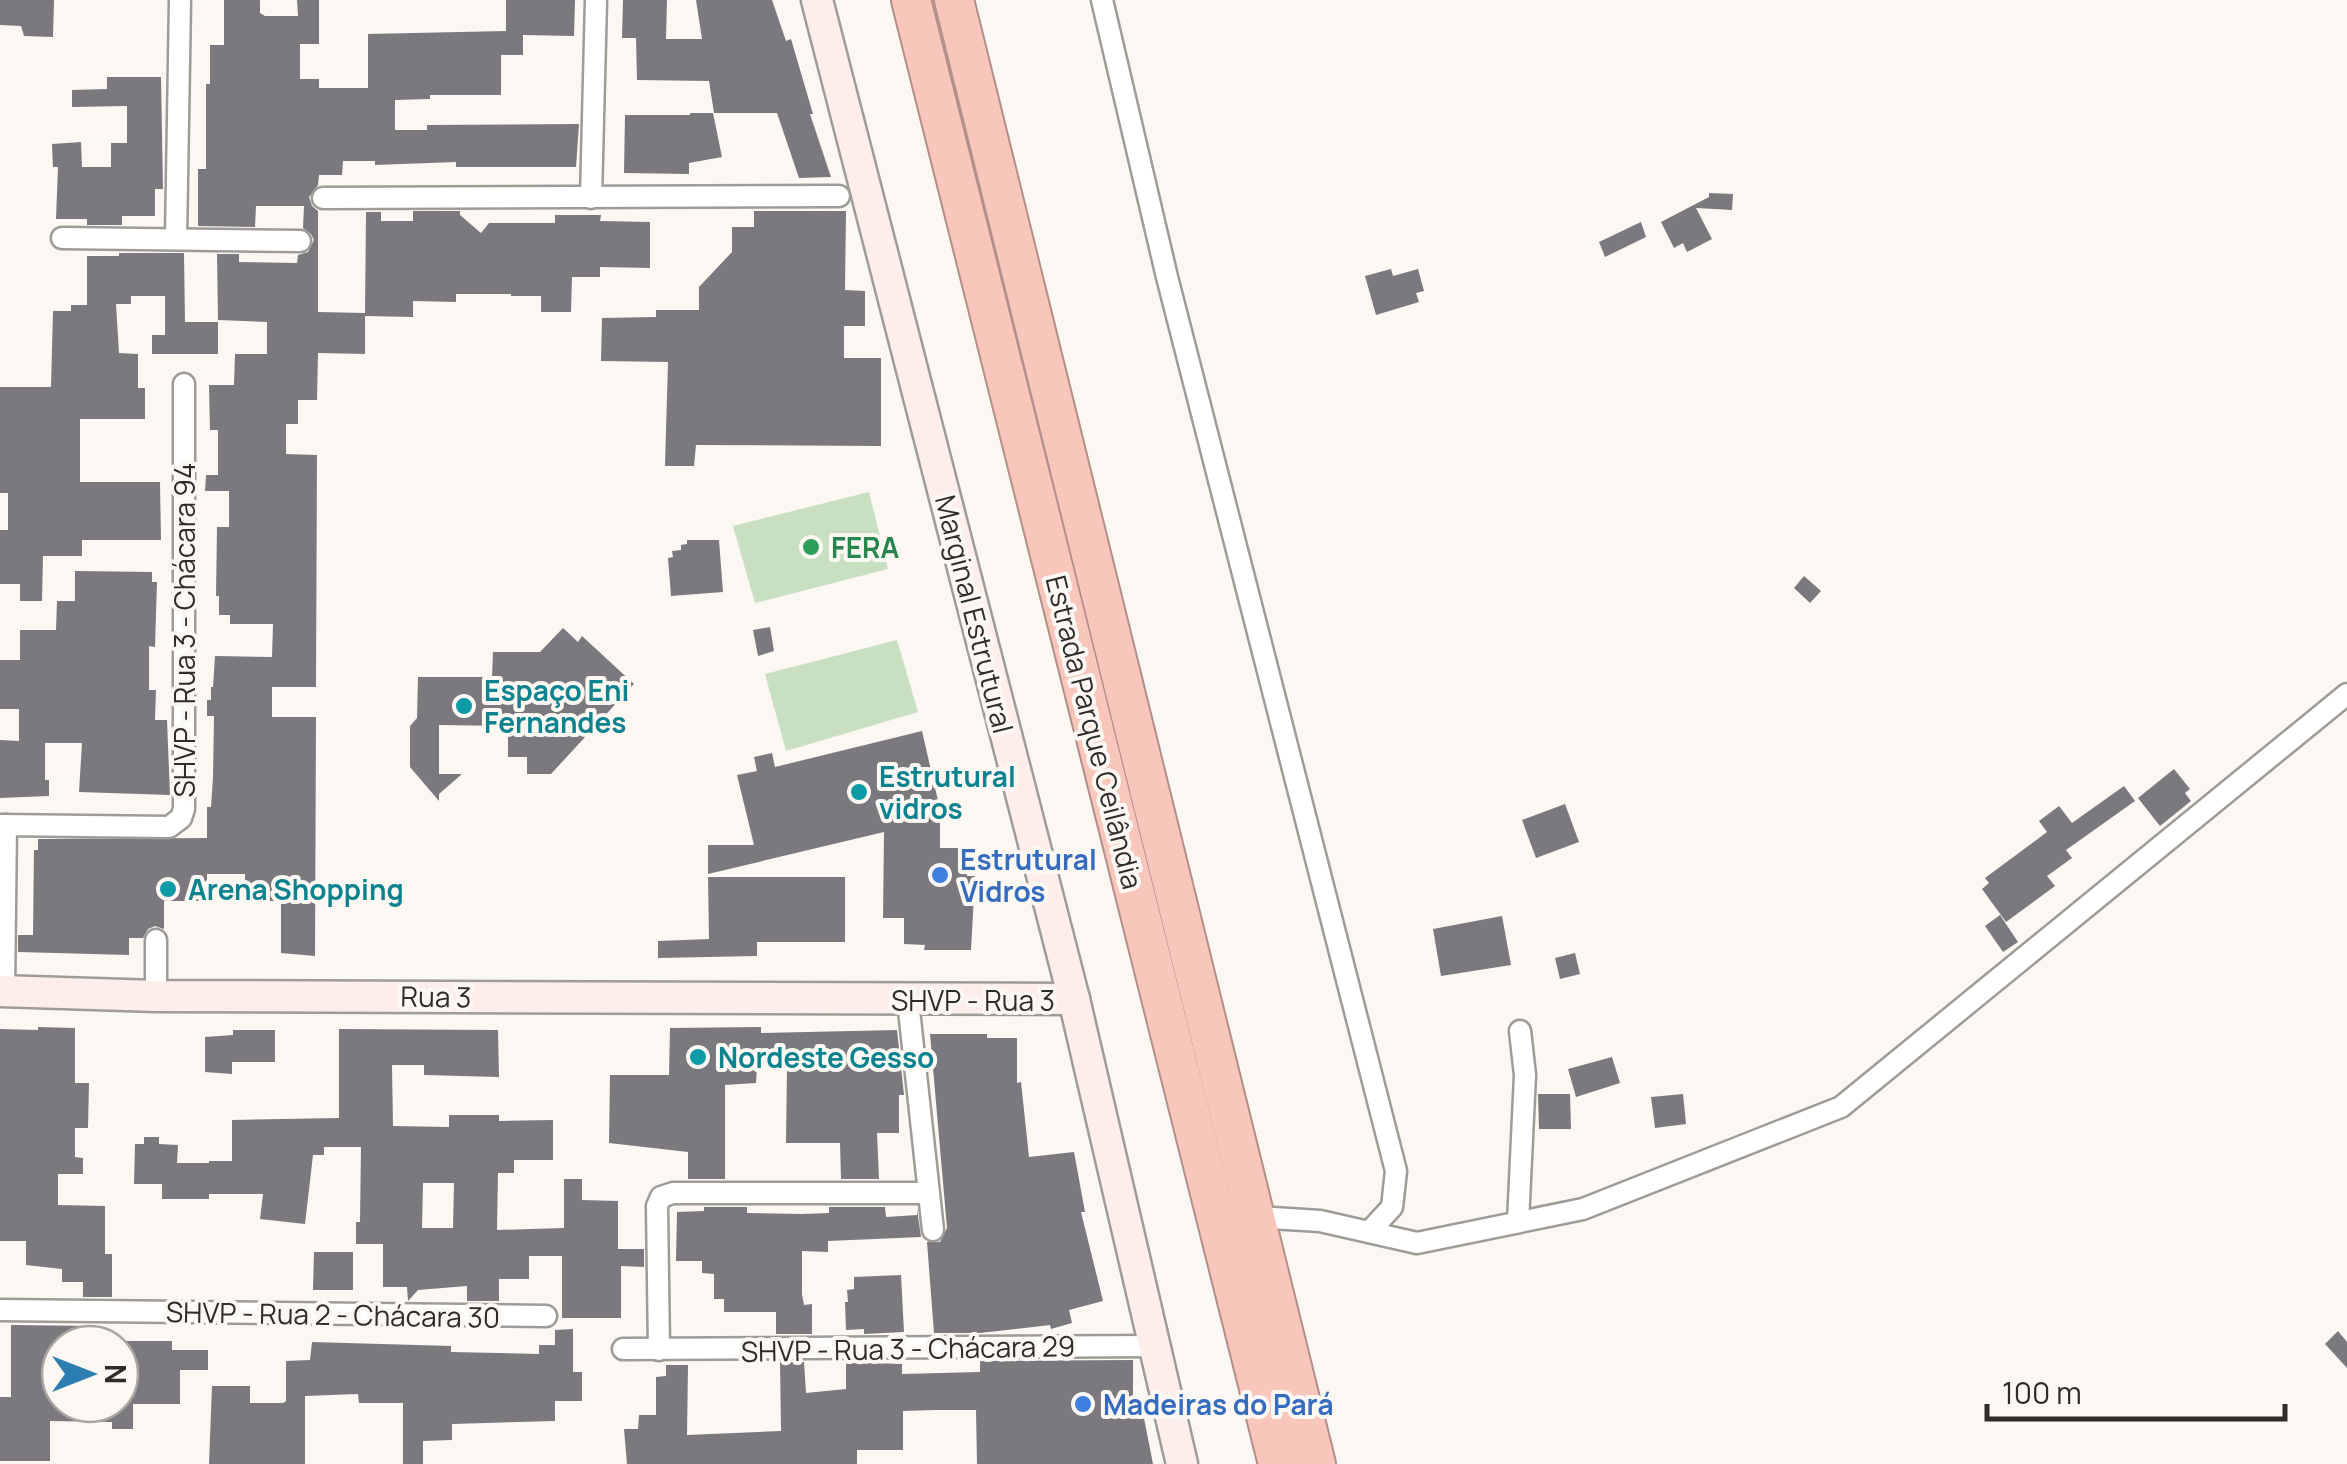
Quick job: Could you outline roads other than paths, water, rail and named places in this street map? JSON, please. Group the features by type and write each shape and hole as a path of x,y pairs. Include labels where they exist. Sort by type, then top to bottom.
{"highway":[{"name":"Estrada Parque Ceilândia","path":"911,0 1278,1464"},
{"name":"Estrada Parque Ceilândia","path":"954,0 1316,1464"}],"main road":[{"name":"Marginal Estrutural","path":"817,0 1074,999 1182,1464"},
{"name":"Rua 3","path":"2,992 872,1000"},
{"name":"SHVP - Rua 3","path":"872,1000 1074,999"}],"street":[{"path":"176,239 180,0"},
{"path":"591,198 596,0"},
{"path":"1102,0 1167,277 1396,1171 1392,1207 1369,1232"},
{"path":"323,198 839,196"},
{"path":"62,238 300,240"},
{"name":"SHVP - Rua 3 - Chácara 94","path":"2,992 3,825 169,827 181,818 184,808 184,384"},
{"path":"1256,1217 1320,1221 1416,1242 1583,1209 1841,1107 2347,694"},
{"path":"156,940 156,996"},
{"path":"908,1001 933,1230"},
{"path":"1518,1222 1525,1074 1520,1031"},
{"path":"659,1350 657,1206 661,1197 673,1193 926,1193"},
{"name":"SHVP - Rua 2 - Chácara 30","path":"0,1310 546,1316"},
{"name":"SHVP - Rua 3 - Chácara 29","path":"623,1349 1157,1346"}],"place":[{"name":"FERA","path":"811,547"},
{"name":"Espaço Eni Fernandes","path":"464,706"},
{"name":"Estrutural vidros","path":"859,792"},
{"name":"Estrutural Vidros","path":"940,875"},
{"name":"Arena Shopping","path":"168,889"},
{"name":"Nordeste Gesso","path":"698,1057"},
{"name":"Madeiras do Pará","path":"1083,1404"}]}
